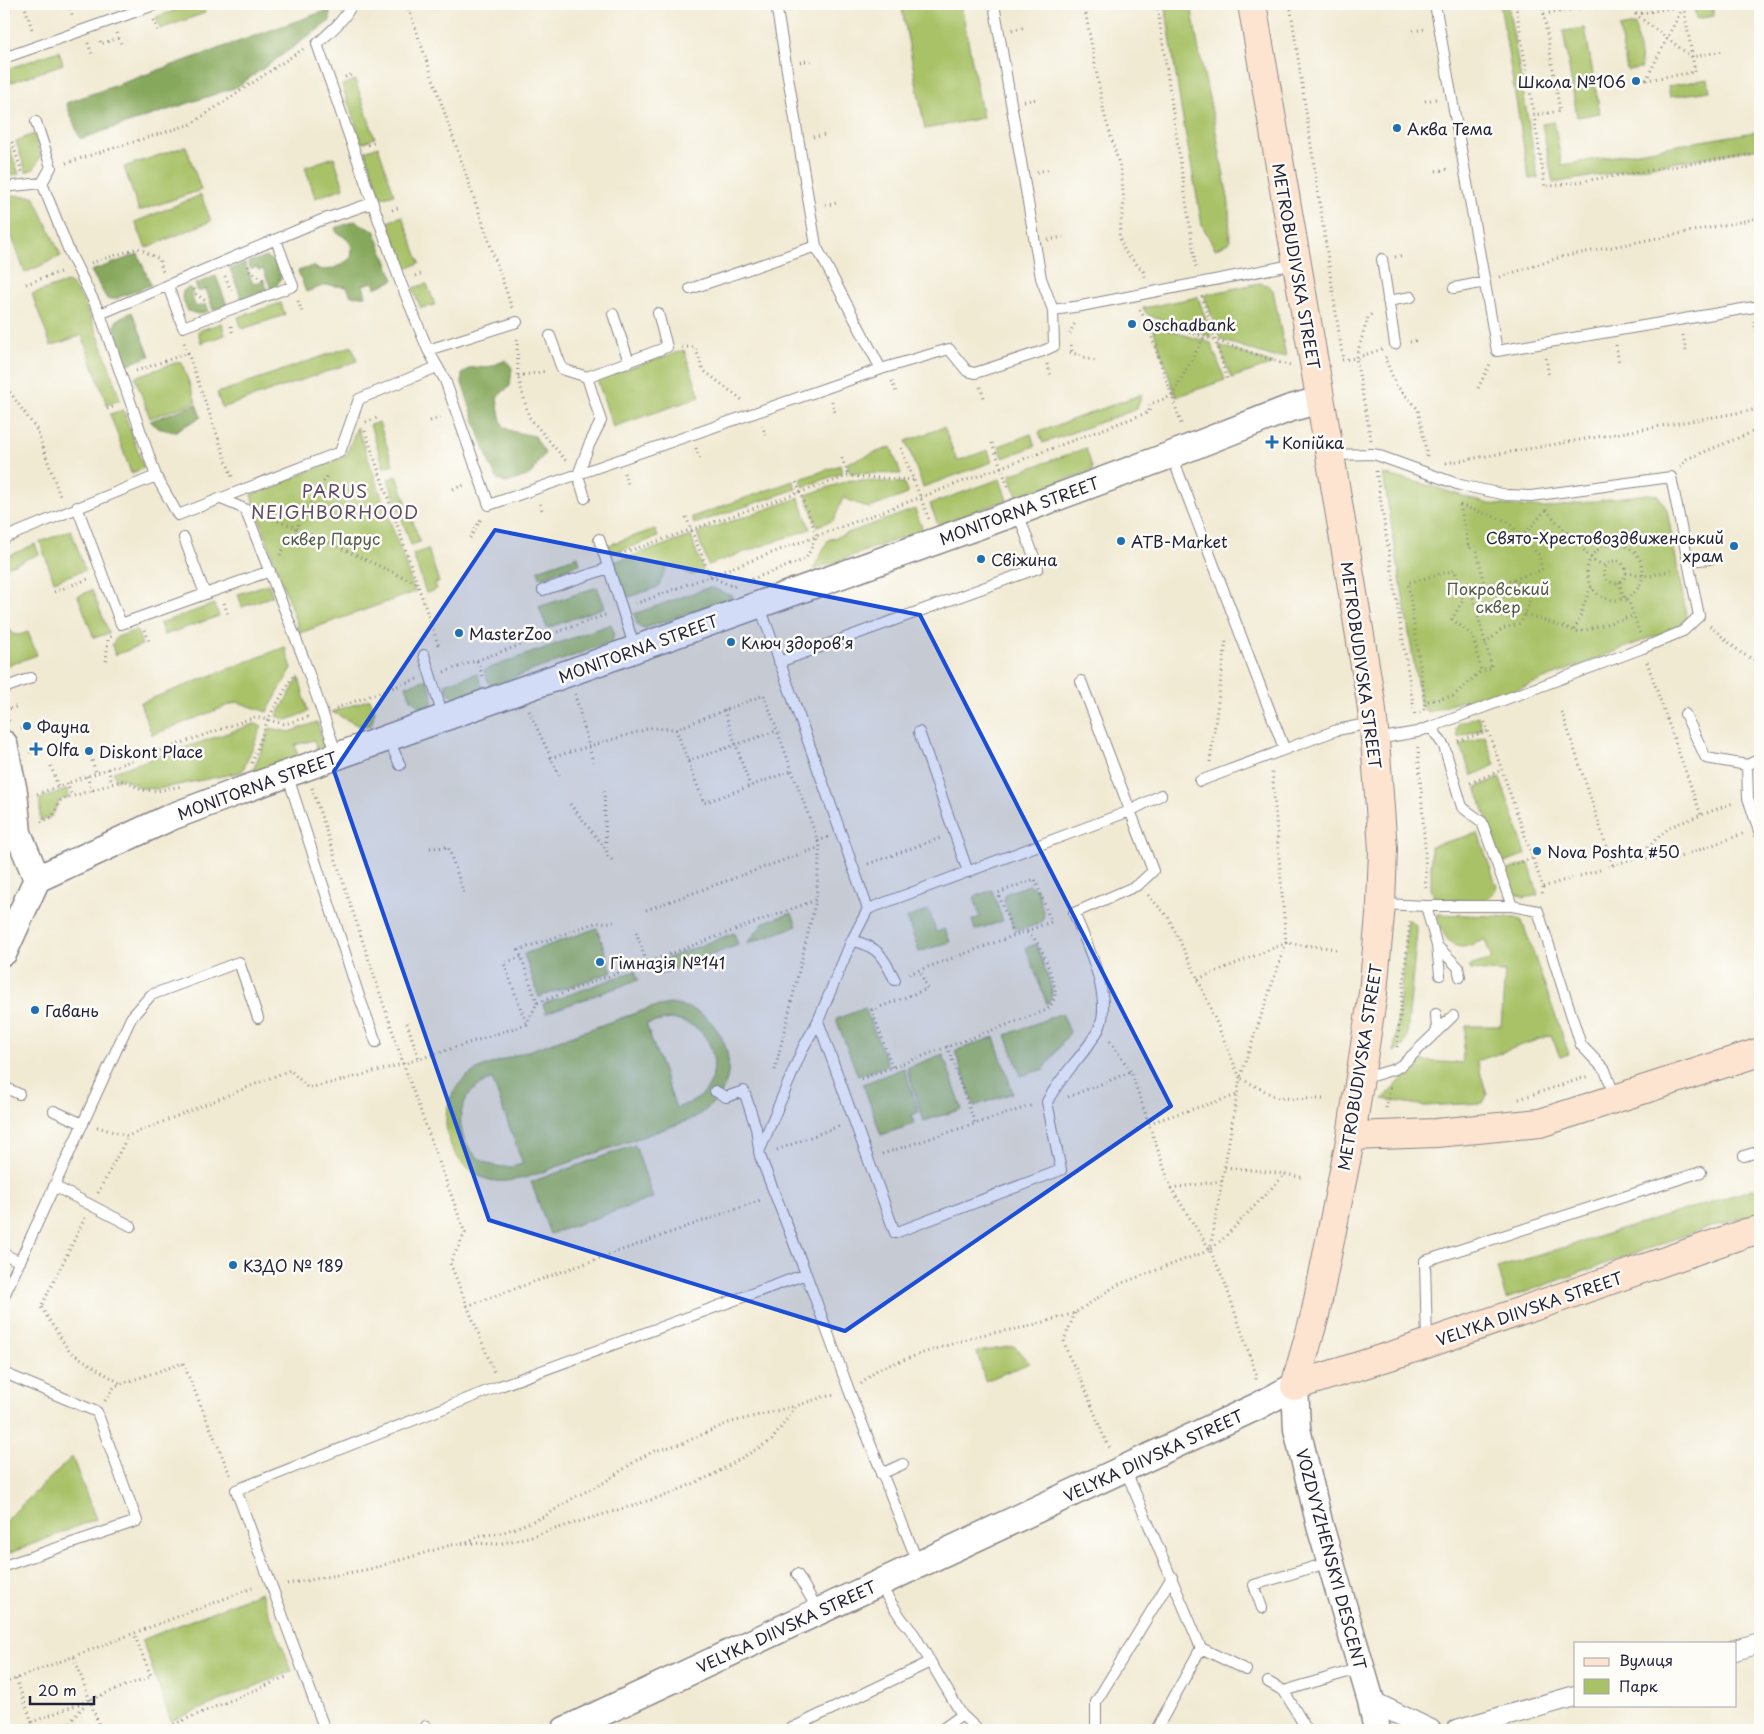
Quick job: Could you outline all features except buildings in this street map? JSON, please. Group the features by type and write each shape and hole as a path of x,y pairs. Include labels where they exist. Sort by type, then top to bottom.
{"main road":[{"name":"METROBUDIVSKA STREET","path":"1252,4 1330,455 1374,731 1383,849 1381,904 1373,993 1361,1079 1315,1316 1295,1386"},
{"path":"1351,1136 1436,1133 1540,1122 1760,1052"},
{"name":"VELYKA DIIVSKA STREET","path":"1295,1386 1427,1344 1737,1236 1760,1230"}],"street":[{"name":"MONITORNA STREET","path":"37,879 170,817 237,792 299,778 337,755 1017,512 1181,452 1288,409 1320,400"},
{"path":"4,744 14,792 18,833 37,879 4,952"},
{"name":"VELYKA DIIVSKA STREET","path":"565,1730 1258,1406 1295,1386"},
{"name":"VOZDVYZHENSKYI DESCENT","path":"1295,1386 1297,1429 1330,1562 1362,1668 1377,1730"},
{"path":"1736,1650 1760,1643"},
{"path":"1456,1730 1574,1696"},
{"path":"1371,1701 1431,1730"}],"lane":[{"path":"4,58 157,4"},
{"path":"352,4 341,22 316,44 400,281 428,350 445,380 489,505 949,348 967,371 976,373 1054,346 1053,310 1041,278 994,4"},
{"path":"776,4 816,246 881,370"},
{"path":"1436,4 1497,351 1760,306"},
{"path":"36,122 51,167 42,183"},
{"path":"4,187 42,183"},
{"path":"42,183 77,266 100,314 156,476 178,514 340,452 360,398 437,367"},
{"path":"100,314 167,283 319,221 372,204"},
{"path":"167,283 183,327 293,286 276,240"},
{"path":"690,289 816,246"},
{"path":"1382,260 1395,344"},
{"path":"1053,310 1297,264"},
{"path":"1454,288 1485,282"},
{"path":"1388,301 1411,297"},
{"path":"550,336 562,369 587,377 667,347 658,313"},
{"path":"613,314 629,362"},
{"path":"428,350 517,322"},
{"path":"585,498 578,475 601,420 587,377"},
{"path":"1181,452 1230,608 1284,748"},
{"path":"1204,779 1336,730 1417,732 1643,648 1683,631 1699,616 1672,477 1531,496 1507,495 1460,486 1374,454 1330,455"},
{"path":"4,538 66,511 156,476"},
{"path":"221,499 245,508 303,657 337,755"},
{"path":"77,507 121,624 270,571"},
{"path":"780,662 1038,568 1017,512"},
{"path":"184,538 206,594"},
{"path":"599,539 635,649"},
{"path":"1688,561 1710,559"},
{"path":"543,590 607,564"},
{"path":"759,604 868,909"},
{"path":"424,655 444,717"},
{"path":"4,688 31,678"},
{"path":"818,1021 895,1233 1061,1170 1047,1102 1052,1092 1089,1044 1100,1026 1104,997 1091,954 1074,912 1138,884 1153,871 1081,681"},
{"path":"1685,714 1706,758 1747,765 1760,759"},
{"path":"1431,727 1444,746 1462,807 1482,822 1512,906"},
{"path":"919,732 968,872"},
{"path":"388,737 400,765"},
{"path":"1747,765 1748,798 1759,832"},
{"path":"299,778 350,969 376,1042"},
{"path":"760,1154 803,1048 818,1021 852,940 868,909 1130,811 1161,795"},
{"path":"1381,904 1412,906 1512,906 1538,911 1581,1045 1605,1070 1615,1099"},
{"path":"1426,906 1437,946 1440,975"},
{"path":"852,940 869,944 883,956 895,980"},
{"path":"1437,946 1458,967 1460,977"},
{"path":"4,1296 131,1018 151,995 239,962 258,1018"},
{"path":"1436,1014 1437,1030"},
{"path":"1361,1079 1395,1069 1403,1064 1453,1016"},
{"path":"4,1087 19,1094"},
{"path":"715,1091 726,1097 744,1091 756,1128 760,1154 881,1474 918,1564"},
{"path":"54,1111 83,1124"},
{"path":"1744,1156 1760,1151"},
{"path":"1427,1344 1426,1260 1701,1172"},
{"path":"54,1186 131,1226"},
{"path":"4,1254 20,1262"},
{"path":"325,1730 236,1490 500,1386 806,1274"},
{"path":"4,1373 97,1412 137,1520 4,1566"},
{"path":"881,1474 903,1464"},
{"path":"1124,1468 1172,1576 1201,1648 1246,1670"},
{"path":"1262,1608 1254,1585 1330,1562"},
{"path":"797,1574 818,1611"},
{"path":"1096,1730 1096,1702 1172,1576"},
{"path":"878,1583 914,1634 962,1715 978,1730"},
{"path":"1156,1730 1201,1648"},
{"path":"788,1730 930,1662"},
{"path":"1284,1692 1362,1668"},
{"path":"1268,1682 1284,1692 1306,1730"},
{"path":"941,1730 962,1715"}],"path":[{"path":"4,9 19,4"},
{"path":"24,4 38,46"},
{"path":"407,4 517,322 518,376 530,417 578,475"},
{"path":"1084,4 1104,113 1120,171 1124,202 1119,236 1125,252 1146,276 1148,293"},
{"path":"1156,4 1198,283 1228,382"},
{"path":"1290,4 1342,360 1356,358 1395,344"},
{"path":"1533,4 1516,7 1545,187 1760,153"},
{"path":"1534,115 1560,110 1542,4"},
{"path":"1684,5 1635,14 1692,57 1723,51"},
{"path":"1684,5 1695,72 1646,80 1668,38 1684,5"},
{"path":"8,7 10,13"},
{"path":"1543,14 1582,8"},
{"path":"119,38 122,44"},
{"path":"51,167 191,124 302,49 316,44"},
{"path":"12,142 26,184"},
{"path":"1485,282 1561,257 1760,218"},
{"path":"26,284 77,266 138,248 159,260 167,283"},
{"path":"246,263 250,271 265,279 267,284"},
{"path":"224,273 232,294"},
{"path":"193,286 196,294 208,302"},
{"path":"1133,296 1146,320 1172,396 1181,452"},
{"path":"1388,301 1368,317 1356,358 1374,454 1392,579 1415,715 1426,848 1426,906"},
{"path":"1146,320 1215,340 1289,365"},
{"path":"182,334 233,479"},
{"path":"30,792 36,794 58,787 255,717 285,724 323,713 430,674 448,671 622,609 1149,412 1150,404 1172,396 1204,337"},
{"path":"1395,344 1385,358 1396,385 1418,409 1430,466"},
{"path":"1054,346 1098,362"},
{"path":"667,347 695,347 703,370 758,412"},
{"path":"1478,388 1497,351"},
{"path":"128,374 188,353"},
{"path":"518,376 562,369"},
{"path":"4,384 37,430 66,511"},
{"path":"1414,469 1760,409"},
{"path":"354,411 360,416 441,653"},
{"path":"374,419 380,417"},
{"path":"1672,477 1688,459 1755,431 1760,426"},
{"path":"992,443 1017,512"},
{"path":"901,448 938,540"},
{"path":"270,571 340,452"},
{"path":"842,458 848,476"},
{"path":"607,564 692,530 848,476 914,480"},
{"path":"686,517 710,576 733,587 806,559 817,536 796,482"},
{"path":"1531,496 1594,561 1606,566"},
{"path":"470,538 489,505"},
{"path":"1425,702 1453,696 1481,671 1492,668 1472,593 1542,570 1539,555 1507,520 1460,505 1469,548 1476,547 1485,588"},
{"path":"245,508 297,528 416,583"},
{"path":"1522,537 1546,510"},
{"path":"1614,544 1624,545 1632,550 1642,565 1642,575 1636,589 1624,598 1615,600 1598,594 1592,588 1586,573 1590,557 1605,545 1614,544"},
{"path":"1616,561 1622,563 1626,573 1623,580 1613,583 1605,576 1606,566 1610,562 1616,561"},
{"path":"1626,573 1650,576 1674,569"},
{"path":"1415,715 1424,710 1425,702 1408,583 1455,570 1464,600 1452,619 1473,636 1481,671"},
{"path":"54,592 91,578 89,573"},
{"path":"1513,580 1547,593"},
{"path":"1619,582 1624,598 1629,602 1634,616 1643,648 1701,815"},
{"path":"1485,644 1502,629 1521,623 1535,588"},
{"path":"1574,630 1589,591 1592,588"},
{"path":"1204,779 1230,608"},
{"path":"1525,614 1580,632 1634,616"},
{"path":"1699,616 1741,653 1760,663"},
{"path":"4,624 10,622"},
{"path":"106,661 108,640 121,624"},
{"path":"237,792 247,774 268,719 303,657"},
{"path":"444,662 448,671"},
{"path":"574,690 593,762"},
{"path":"550,758 651,728 676,729 764,695 820,847 816,900 774,1076"},
{"path":"6,710 19,706"},
{"path":"1480,709 1543,887 1538,911"},
{"path":"724,710 750,786"},
{"path":"1562,712 1613,866"},
{"path":"1668,719 1685,714"},
{"path":"676,729 704,803 791,771"},
{"path":"688,761 776,730"},
{"path":"1444,746 1488,731"},
{"path":"89,751 96,773"},
{"path":"1210,1250 1240,1078 1286,943 1270,754"},
{"path":"51,766 58,787"},
{"path":"108,769 112,783"},
{"path":"1456,788 1502,770"},
{"path":"87,776 92,790"},
{"path":"299,778 465,1233 450,1263 500,1386"},
{"path":"67,783 72,797 124,780 141,790 157,791 185,785"},
{"path":"604,791 606,848 610,861"},
{"path":"1635,858 1670,827 1748,798"},
{"path":"570,804 606,848"},
{"path":"818,841 840,831"},
{"path":"853,868 878,861 955,832"},
{"path":"1608,867 1635,858 1677,858 1759,832"},
{"path":"430,848 448,847 464,893"},
{"path":"646,910 820,847"},
{"path":"1499,869 1533,858"},
{"path":"1580,876 1600,870"},
{"path":"1543,887 1572,878"},
{"path":"895,980 1026,932 1051,922 1035,879 998,893 1014,936"},
{"path":"1138,884 1168,917 1198,978 1240,1078 1278,1098 1323,1099"},
{"path":"83,1124 128,1136 290,1070 308,1088 364,1076 527,1024 537,1003 816,900"},
{"path":"1386,1108 1395,1069 1412,906"},
{"path":"537,1003 519,950 595,923 614,922"},
{"path":"636,932 647,962"},
{"path":"861,1078 1047,1010 1053,1003 1056,994 1055,987 1038,942 1026,932"},
{"path":"1198,978 1286,943 1338,949"},
{"path":"521,957 503,964 527,1024"},
{"path":"892,1067 872,1010 927,990 920,970"},
{"path":"407,1023 419,1059"},
{"path":"1100,1026 1131,1072 1171,1188 1210,1250 1225,1283 1256,1374 1255,1388"},
{"path":"947,1046 975,1124"},
{"path":"867,1158 1047,1102 1055,1102 1131,1072"},
{"path":"1149,1123 1237,1095"},
{"path":"760,1154 853,1120"},
{"path":"121,1384 69,1351 41,1307 91,1205 128,1136"},
{"path":"1224,1167 1305,1178"},
{"path":"466,1543 479,1536 501,1533 545,1516 654,1451 681,1444 728,1423 749,1416 796,1406 823,1397 850,1393 878,1369 914,1356 980,1335 1027,1327 1076,1313 1117,1285 1210,1250 1225,1237 1285,1174"},
{"path":"1171,1188 1222,1181"},
{"path":"468,1306 775,1194"},
{"path":"1076,1313 1064,1340 1068,1355 1081,1379 1106,1442 1120,1459 1124,1468"},
{"path":"97,1412 115,1386 183,1363 236,1490"},
{"path":"4,1683 270,1582 283,1585 297,1581 370,1570 444,1547 466,1543 499,1544 532,1536 667,1495 711,1476 772,1440 796,1406"},
{"path":"16,1679 32,1722 151,1676 134,1634"},
{"path":"74,1657 100,1728"},
{"path":"160,1730 302,1670"},
{"path":"63,1730 89,1700"}],"highlighted area":[{"path":"495,530 920,615 1171,1106 845,1331 489,1220 334,771"}],"green space":[{"path":"194,4 202,4 205,13 160,29 156,17"},
{"path":"901,4 961,4 983,118 925,129"},
{"path":"1165,4 1191,4 1229,204 1230,242 1215,249 1202,225"},
{"path":"1500,4 1508,4 1538,178 1529,179"},
{"path":"1694,4 1712,4 1714,16 1696,19"},
{"path":"330,9 330,21 237,87 80,139 66,103"},
{"path":"1635,25 1642,68 1627,70 1619,28"},
{"path":"1585,28 1600,113 1577,117 1563,31"},
{"path":"59,51 63,64 4,85 4,70"},
{"path":"1708,79 1710,91 1670,97 1668,86"},
{"path":"355,80 375,138 362,143 342,85"},
{"path":"1554,122 1562,165 1760,131 1760,148 1553,183 1542,124"},
{"path":"34,134 41,156 34,169 26,172 16,141"},
{"path":"8,143 19,174 4,176 4,145"},
{"path":"186,146 201,190 139,211 124,167"},
{"path":"378,146 394,194 381,198 365,151"},
{"path":"334,157 344,188 315,198 305,167"},
{"path":"4,195 34,196 61,256 25,273 4,215"},
{"path":"201,195 211,221 146,248 135,222"},
{"path":"402,216 420,263 405,269 388,222"},
{"path":"355,221 374,230 394,280 375,288 373,282 363,285 366,296 351,296 347,287 326,285 306,292 298,271 313,266 318,269 327,270 351,258 352,249 350,242 337,233 335,228"},
{"path":"138,254 151,285 115,299 107,299 91,271"},
{"path":"266,257 275,262 281,277 276,287 271,289 263,269 258,270 257,267 251,269 248,262"},
{"path":"245,263 253,284 264,280 267,290 242,299 230,269"},
{"path":"216,276 227,305 213,310 206,289 198,292 195,284"},
{"path":"67,282 74,288 82,300 90,317 120,400 107,405 82,335 51,346 32,294"},
{"path":"1259,283 1267,285 1273,290 1286,356 1274,357 1221,340 1204,295"},
{"path":"427,284 435,305 421,308 412,288"},
{"path":"190,287 196,307 206,304 209,311 198,314 188,311 182,298 183,291"},
{"path":"1198,297 1212,337 1150,316 1143,308"},
{"path":"281,303 285,315 242,329 238,317"},
{"path":"132,312 150,356 126,365 117,341 115,328 118,319"},
{"path":"222,323 225,335 201,343 198,331"},
{"path":"1152,325 1211,343 1225,380 1176,397"},
{"path":"1219,345 1273,364 1231,378"},
{"path":"352,346 357,361 222,408 217,393"},
{"path":"684,350 700,397 613,427 597,379"},
{"path":"506,360 512,368 510,386 497,397 502,423 509,430 535,436 545,453 530,475 506,483 498,480 490,465 462,383 462,374 470,368 489,367"},
{"path":"181,361 196,402 150,418 135,377"},
{"path":"1142,394 1137,409 1043,443 1039,432"},
{"path":"196,404 201,417 174,432 157,428 150,421"},
{"path":"123,410 144,468 131,473 110,414"},
{"path":"379,422 393,464 384,467 370,425"},
{"name":"сквер Парус","path":"357,427 415,592 300,633 251,495 346,456"},
{"path":"944,427 957,461 988,450 992,462 923,487 906,441"},
{"path":"1031,434 1035,446 1003,458 999,446"},
{"path":"891,447 901,474 850,473 847,463"},
{"path":"1086,448 1093,470 1017,497 1010,475"},
{"path":"840,465 842,473 803,487 800,479"},
{"name":"Покровський сквер","path":"1383,474 1424,484 1489,504 1545,508 1646,494 1658,495 1667,510 1687,619 1678,627 1472,707 1465,700 1428,712 1421,707"},
{"path":"397,476 420,542 411,545 388,479"},
{"path":"1000,479 1007,500 938,525 930,504"},
{"path":"850,480 904,483 908,494 869,508 843,498 834,520 817,526 806,495"},
{"path":"793,481 796,489 694,524 692,517"},
{"path":"799,498 810,529 708,565 697,533"},
{"path":"915,509 923,530 813,570 828,540"},
{"path":"655,529 658,537 611,554 608,545"},
{"path":"71,530 85,570 54,581 40,542"},
{"path":"691,536 703,571 692,575 669,564 658,587 626,598 614,562"},
{"path":"35,544 39,554 4,568 4,558"},
{"path":"428,549 439,582 435,583 437,589 426,593 413,554"},
{"path":"578,556 580,564 540,578 538,570"},
{"path":"268,584 273,596 242,607 238,594"},
{"path":"597,587 605,607 547,628 539,607"},
{"path":"710,587 734,597 643,629 638,626 634,614"},
{"path":"92,590 109,633 94,638 78,596"},
{"path":"214,604 219,616 164,635 160,623"},
{"path":"611,624 614,636 611,642 490,686 484,670"},
{"path":"10,629 12,634 19,635 28,632 37,655 4,667 4,631"},
{"path":"137,630 142,645 115,655 112,645 117,637"},
{"path":"285,647 292,668 267,712 237,702 152,735 140,703"},
{"path":"477,673 483,689 457,698 448,693 445,684"},
{"path":"299,677 308,712 287,720 277,716"},
{"path":"427,679 433,699 432,707 422,710 411,699 406,686"},
{"path":"370,699 375,711 371,725 359,726 332,712"},
{"path":"1478,716 1482,729 1458,737 1456,730 1459,723"},
{"path":"317,722 324,746 320,756 314,740 295,745 299,760 253,771 270,728 290,732"},
{"path":"254,724 262,726 242,772 158,789 141,788 122,778 116,780 113,772"},
{"path":"1485,736 1495,765 1472,776 1460,745"},
{"path":"1500,778 1526,854 1502,863 1476,787"},
{"path":"67,789 69,797 60,800 51,817 40,821 40,799"},
{"path":"1478,833 1497,887 1493,894 1485,901 1435,899 1431,889 1431,846"},
{"path":"1529,863 1538,895 1524,898 1512,892 1505,871"},
{"path":"1029,885 1037,889 1044,915 1041,923 1021,930 1013,927 1004,900 1006,893"},
{"path":"992,890 1003,921 975,930 972,920 980,917 974,897"},
{"path":"929,910 936,932 945,929 950,942 919,952 907,918"},
{"path":"792,913 797,926 747,944 764,922"},
{"path":"1437,914 1516,917 1522,921 1569,1054 1560,1057 1551,1035 1477,1061 1487,1095 1483,1103 1425,1106 1383,1099 1419,1061 1462,1063 1466,1026 1501,1026 1505,972 1471,970 1469,966 1492,959 1485,940 1465,947 1456,946 1445,935"},
{"path":"1408,919 1415,924 1417,931 1407,1036 1403,1046 1394,1052"},
{"path":"597,928 612,972 539,997 524,954"},
{"path":"734,933 738,945 658,975 654,963"},
{"path":"1036,944 1052,989 1051,999 1047,1004 1026,948"},
{"path":"635,971 638,980 546,1013 543,1004"},
{"path":"670,1004 689,1008 711,1022 719,1033 725,1045 728,1058 726,1083 720,1095 706,1109 690,1120 528,1177 513,1180 495,1181 476,1174 456,1154 449,1142 446,1114 450,1100 457,1087 467,1077 488,1065 650,1008","holes":["670,1019 689,1024 699,1030 710,1046 714,1065 710,1084 704,1092 697,1099 676,1108 646,1024","492,1079 523,1164 508,1167 495,1166 483,1161 474,1154 462,1133 462,1108 468,1096 479,1086"]},
{"path":"865,1008 888,1065 858,1076 836,1019"},
{"path":"1062,1013 1070,1032 1044,1069 1021,1076 1006,1035"},
{"path":"994,1037 1013,1093 974,1106 955,1051"},
{"path":"943,1054 962,1109 924,1121 907,1068"},
{"path":"904,1068 919,1112 912,1115 914,1124 881,1135 863,1084"},
{"path":"635,1145 653,1198 550,1234 531,1182"},
{"path":"1760,1187 1760,1214 1692,1233 1506,1299 1497,1268"},
{"path":"1014,1346 1030,1363 985,1381 977,1352"},
{"path":"72,1457 96,1519 5,1555 4,1522"},
{"path":"261,1592 292,1671 171,1721 142,1640"}],"place":[{"name":"Школа №106","path":"1636,81"},
{"name":"Аква Тема","path":"1397,128"},
{"name":"Oschadbank","path":"1132,324"},
{"name":"Копійка","path":"1272,442"},
{"name":"ATB-Market","path":"1121,541"},
{"name":"Свято-Хрестовоздвиженський храм","path":"1734,546"},
{"name":"Свіжина","path":"981,559"},
{"name":"MasterZoo","path":"459,633"},
{"name":"Ключ здоров'я","path":"731,642"},
{"name":"Фауна","path":"27,726"},
{"name":"Olfa","path":"36,749"},
{"name":"Diskont Place","path":"89,751"},
{"name":"Nova Poshta #50","path":"1537,851"},
{"name":"Гімназія №141","path":"600,962"},
{"name":"Гавань","path":"35,1010"},
{"name":"КЗДО № 189","path":"233,1265"}],"district":[{"name":"PARUS NEIGHBORHOOD","path":"335,500"}]}
